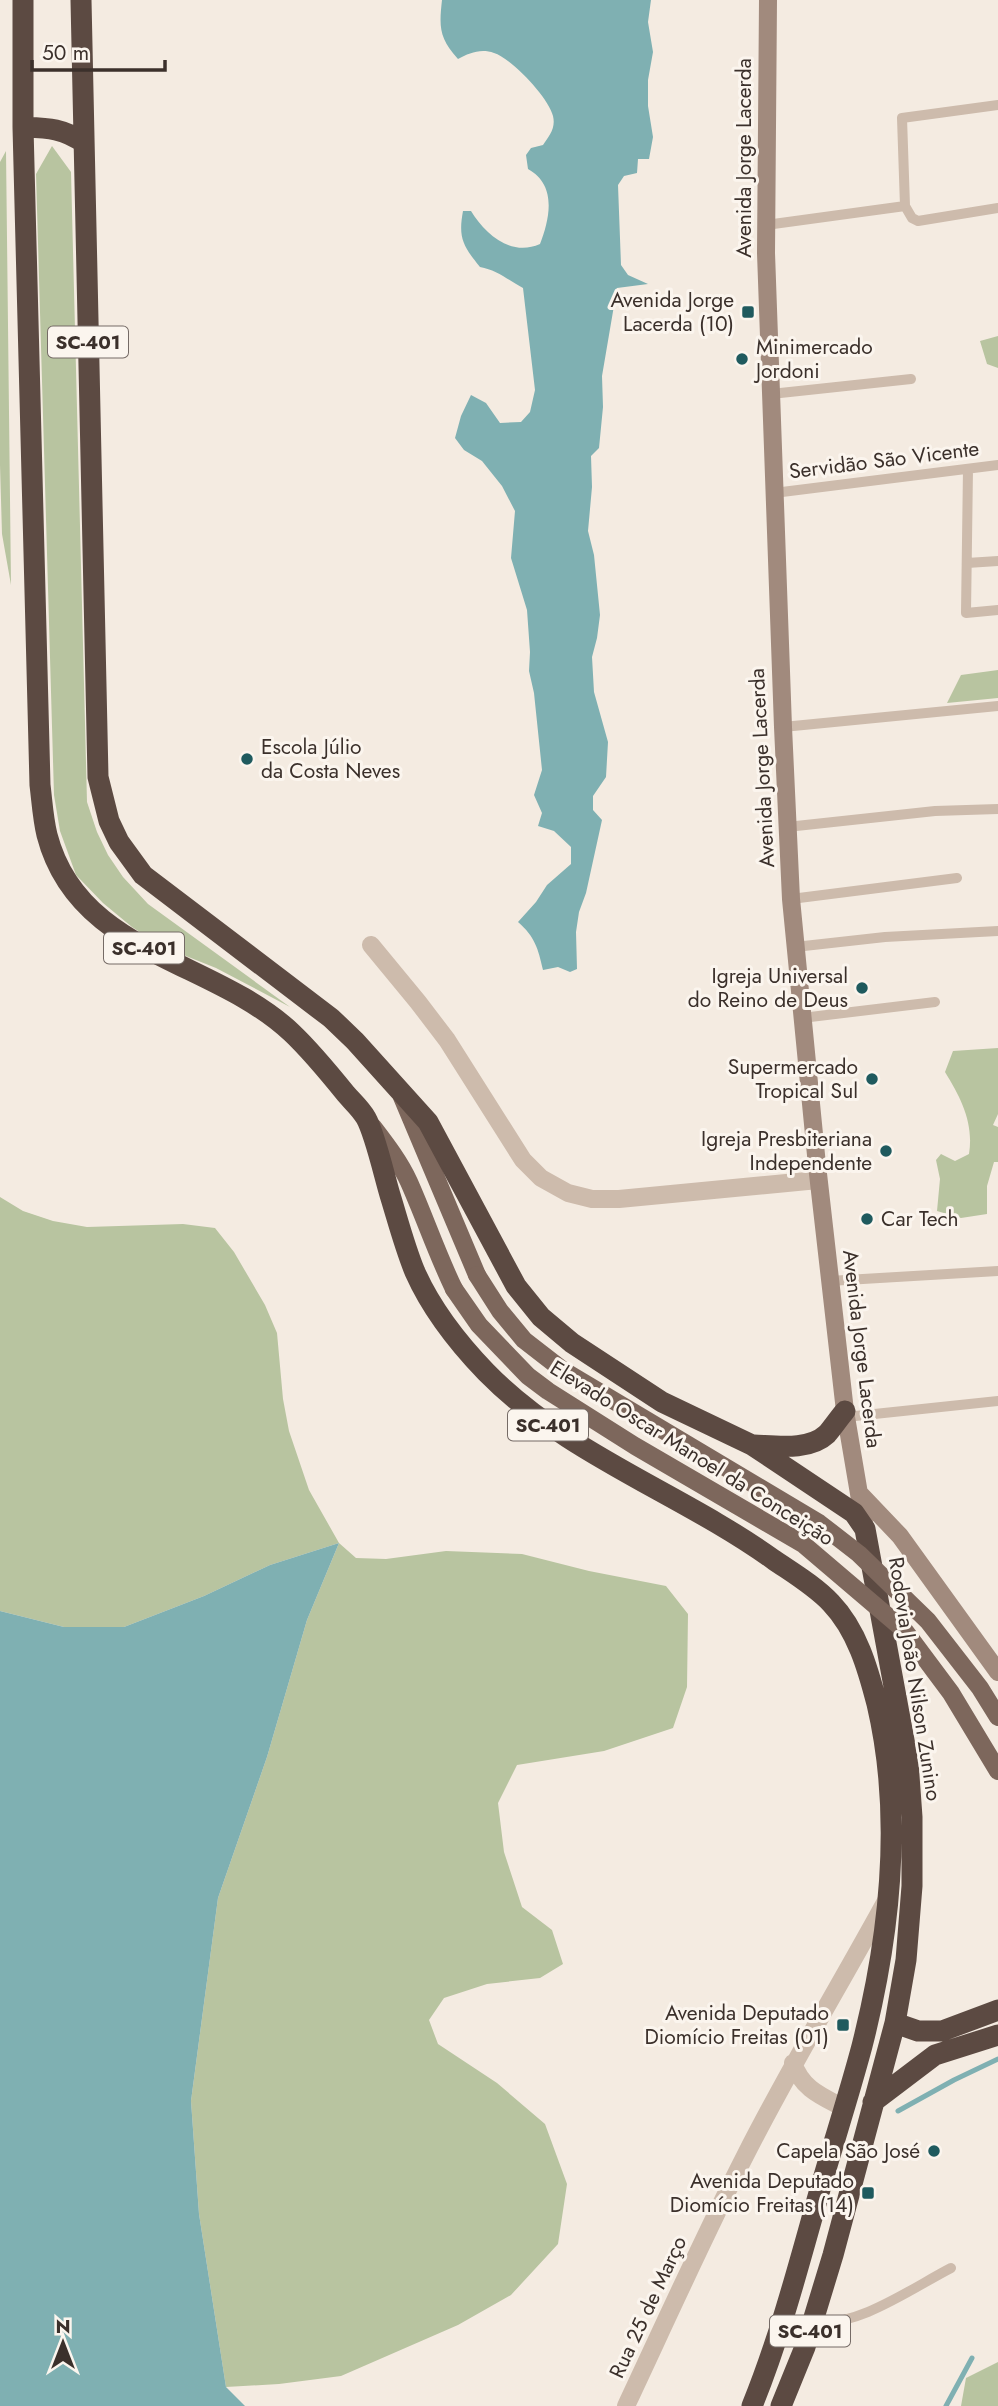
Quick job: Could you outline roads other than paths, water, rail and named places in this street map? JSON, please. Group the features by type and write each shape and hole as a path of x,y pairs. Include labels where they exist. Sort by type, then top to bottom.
{"highway":[{"name":"SC-401","path":"23,0 23,127 40,785 47,835 68,881 97,917 135,944 215,982 262,1009 305,1045 366,1119"},
{"name":"SC-401","path":"81,0 98,778 109,821 119,842 143,875 331,1018 398,1087 428,1122 516,1286 541,1317 572,1343 662,1402 752,1445 854,1513 865,1529"},
{"path":"23,127 70,133 84,143"},
{"name":"Rodovia João Nilson Zunino","path":"366,1119 417,1276 437,1310 483,1369 542,1421 572,1441 754,1545 813,1587 833,1605 849,1628 872,1685 884,1734 890,1807 889,1895 862,2043 781,2325 752,2406"},
{"path":"752,1445 792,1447 810,1444 825,1435 845,1414"},
{"name":"Rodovia João Nilson Zunino","path":"781,2406 806,2347 833,2255 895,2023 906,1960 912,1886 912,1817 904,1737 865,1529"},
{"path":"895,2023 918,2031 942,2031 998,2010"},
{"path":"873,2102 935,2055 998,2035"}],"main road":[{"name":"Avenida Jorge Lacerda","path":"768,0 766,225 791,899 829,1281 845,1414 865,1529"},
{"name":"Elevado Oscar Manoel da Conceição","path":"398,1087 477,1275 500,1311 524,1340 564,1371 819,1524 859,1554 928,1621 980,1688 998,1717"},
{"name":"Elevado Oscar Manoel da Conceição","path":"366,1119 391,1151 408,1181 438,1258 454,1289 479,1325 528,1377 635,1446 803,1544 904,1630 951,1693 998,1771"},
{"path":"859,1493 900,1536 998,1672"}],"street":[{"path":"371,945 447,1040 523,1160 541,1178 568,1193 592,1199 619,1199 818,1180"},
{"name":"Rua 25 de Março","path":"626,2406 745,2155 793,2063 819,2023 889,1895"},
{"path":"793,2063 810,2091 844,2108"},
{"path":"775,2102 786,2096 810,2091"}],"lane":[{"path":"998,105 902,118 905,206 912,218 918,221 998,208"},
{"path":"766,225 905,206"},
{"path":"771,394 911,379"},
{"name":"Servidão São Vicente","path":"774,493 998,465"},
{"path":"968,469 965,613 998,610"},
{"path":"967,563 998,561"},
{"path":"783,727 998,706"},
{"path":"787,827 934,811 998,809"},
{"path":"791,899 957,878"},
{"path":"795,947 885,937 998,932"},
{"path":"802,1018 934,1002"},
{"path":"829,1281 998,1271"},
{"path":"845,1414 998,1401"},
{"path":"813,2322 826,2324 854,2317 951,2268"}],"water":[{"path":"442,0 651,0 648,22 653,52 648,80 648,106 653,137 649,159 638,159 637,173 624,176 618,185 621,265 628,275 648,284 617,288 602,376 603,407 599,448 591,456 592,487 588,531 594,555 600,615 592,657 594,692 608,742 606,777 593,796 593,810 602,820 586,893 579,912 576,932 577,969 570,972 558,967 543,970 535,943 518,922 547,885 571,864 571,847 554,831 538,826 542,813 534,795 542,770 529,671 527,610 511,558 515,511 502,486 482,461 464,450 455,438 471,395 486,403 500,423 521,422 530,412 535,390 523,288 480,267 463,241 461,228 463,211 471,211 484,228 500,241 519,248 540,244 549,203 544,184 528,169 526,155 531,148 543,145 554,120 550,108 537,89 501,56 480,51 458,59 447,45 442,32"},
{"path":"339,1543 307,1620 267,1757 218,1898 191,2101 199,2214 226,2387 245,2406 0,2406 0,1611 64,1627 124,1627 204,1596 270,1565"}],"waterway":[{"path":"898,2111 998,2059"},
{"path":"946,2406 972,2358"}],"place":[{"name":"Avenida Jorge Lacerda (10)","path":"748,312"},
{"name":"Minimercado Jordoni","path":"742,359"},
{"name":"Escola Júlio da Costa Neves","path":"247,759"},
{"name":"Igreja Universal do Reino de Deus","path":"862,988"},
{"name":"Supermercado Tropical Sul","path":"872,1079"},
{"name":"Igreja Presbiteriana Independente","path":"886,1151"},
{"name":"Car Tech","path":"867,1219"},
{"name":"Avenida Deputado Diomício Freitas (01)","path":"843,2025"},
{"name":"Capela São José","path":"934,2151"},
{"name":"Avenida Deputado Diomício Freitas (14)","path":"868,2193"}]}
